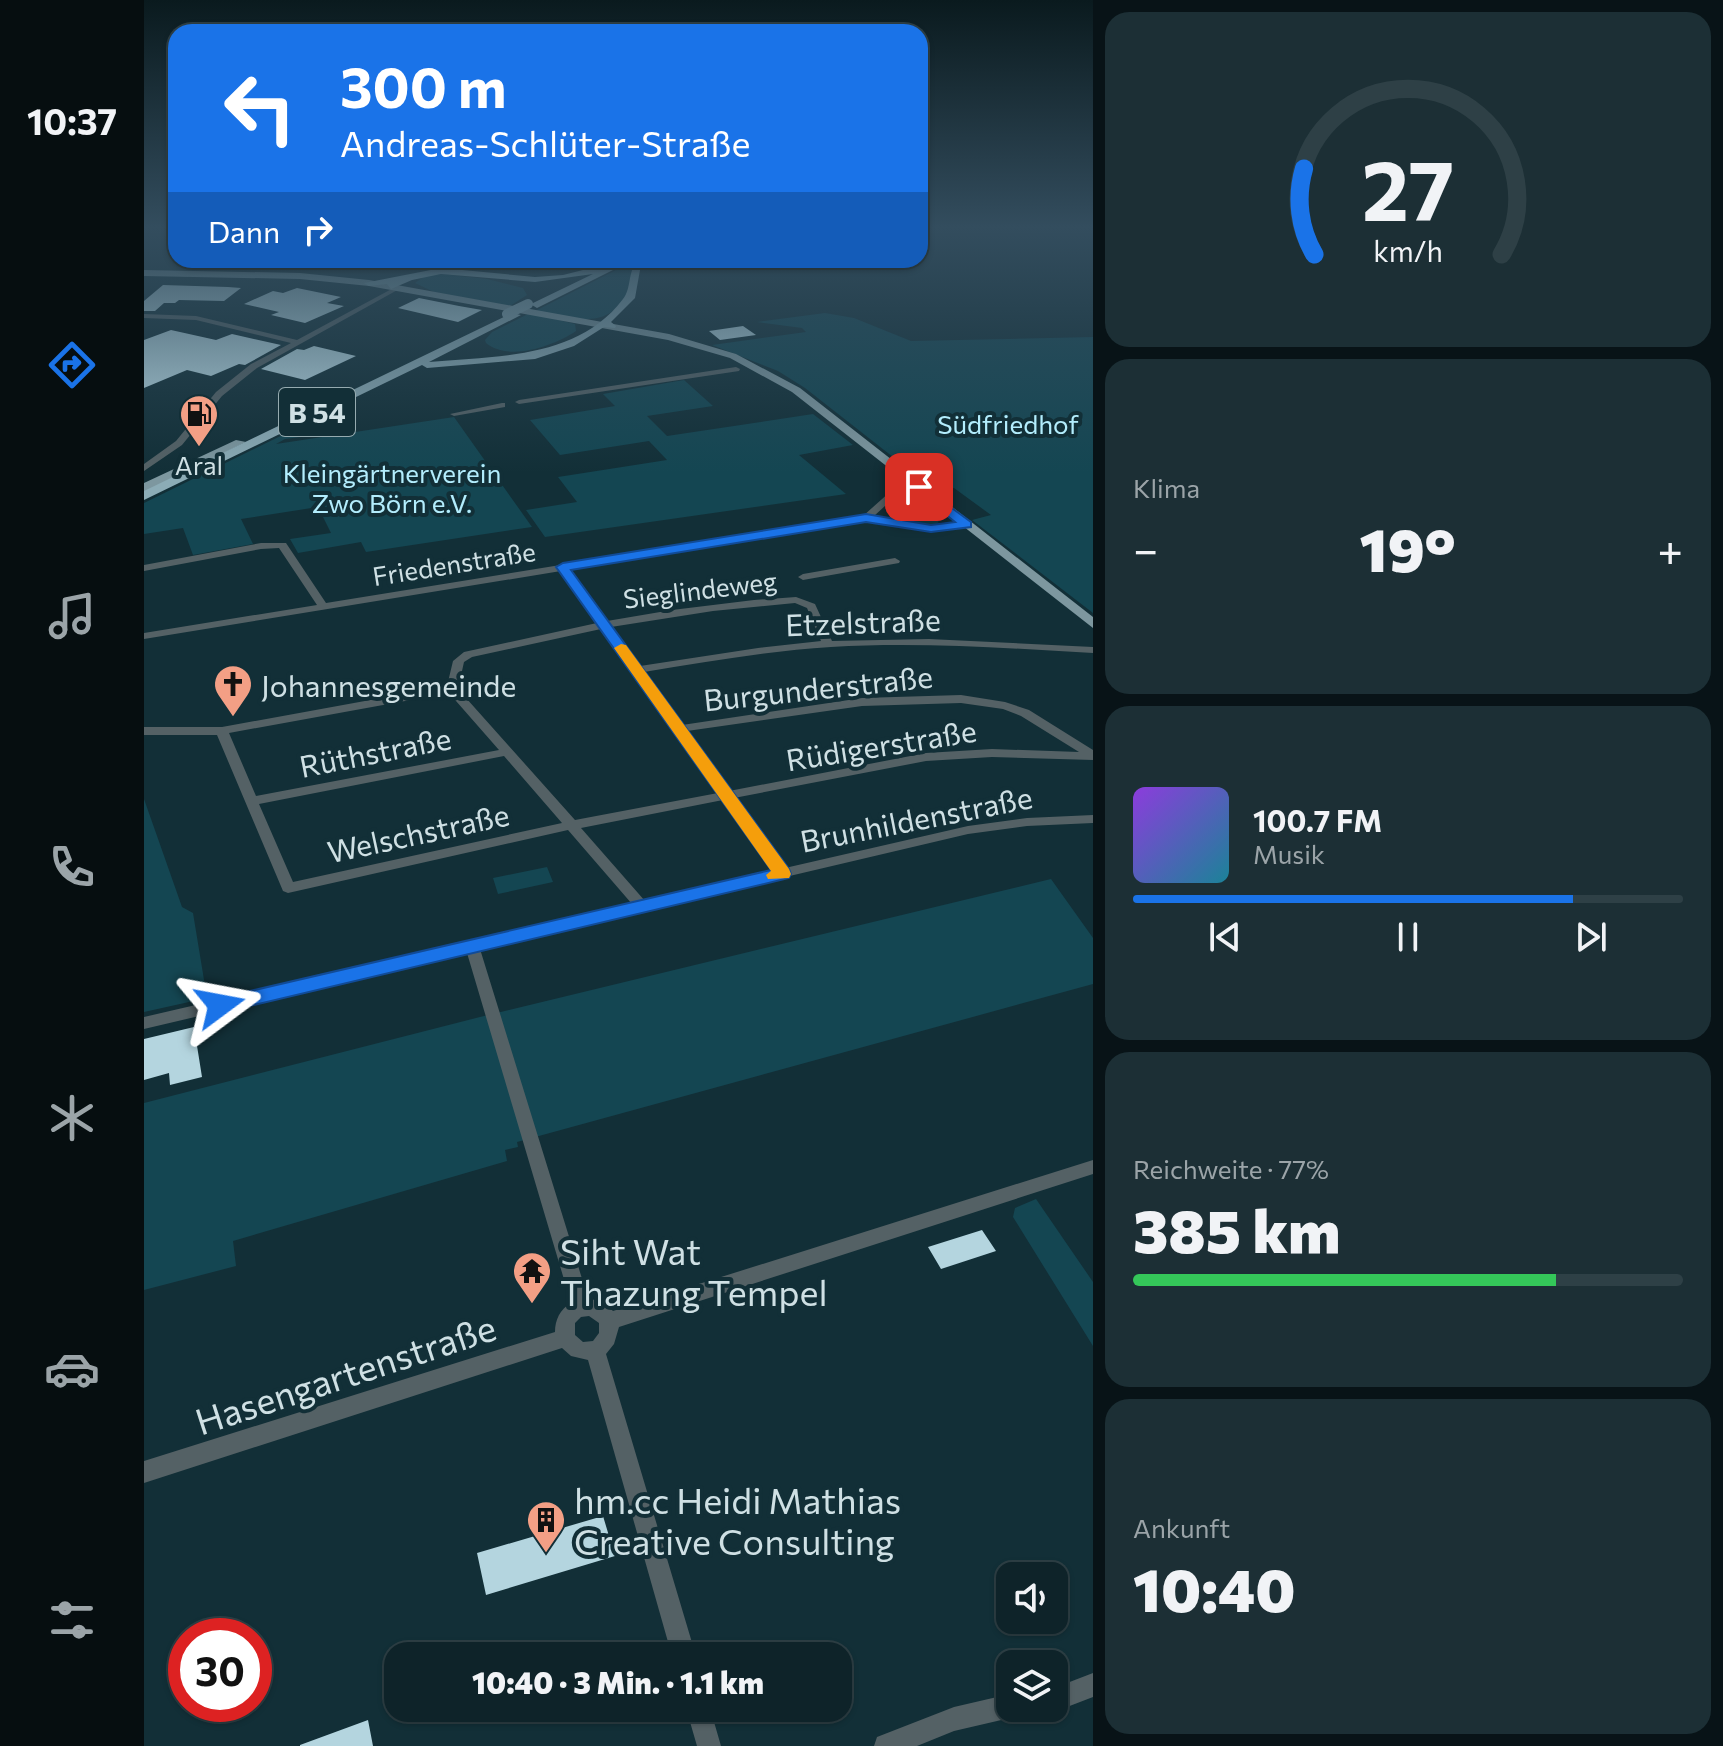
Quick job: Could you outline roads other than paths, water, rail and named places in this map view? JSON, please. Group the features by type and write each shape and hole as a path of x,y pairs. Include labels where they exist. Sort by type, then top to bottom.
{"highway":[{"path":"516,310 487,329 480,340 484,347 512,352 535,350 565,342 584,330 612,326"},
{"path":"612,326 604,323 617,310"},
{"name":"B 54","path":"240,442 511,314"},
{"path":"575,319 584,330"},
{"path":"385,379 440,362 535,356 612,326"},
{"name":"B 54","path":"144,496 487,329"}],"main road":[{"path":"528,310 672,338 720,352 739,366 770,373 796,390 1093,624"},
{"name":"B 54","path":"144,488 240,442"},
{"path":"144,470 190,467"}],"street":[{"path":"144,470 189,433 219,394 235,380 354,310"},
{"path":"144,316 189,317 298,342"},
{"path":"454,414 502,405 500,402 505,399 519,402 714,373 739,366"},
{"path":"866,518 894,493 919,487"},
{"path":"883,504 905,523"},
{"name":"Friedenstraße","path":"144,636 866,518 931,528 966,524"},
{"path":"144,568 261,546 282,545 323,606"},
{"path":"803,577 895,561"},
{"path":"563,567 782,874"},
{"name":"Sieglindeweg","path":"452,689 459,661 464,655 603,623 707,607 802,601 811,606 828,644"},
{"name":"Etzelstraße","path":"637,670 828,644 917,642 1093,650"},
{"path":"144,731 222,731 452,689 642,906"},
{"name":"Burgunderstraße","path":"678,729 862,702 961,699 1005,706 1025,713 1093,755"},
{"name":"Welschstraße","path":"222,731 288,888 727,796"},
{"name":"Rüthstraße","path":"252,801 508,752"},
{"name":"Rüdigerstraße","path":"727,796 957,753 1093,755"},
{"name":"Brunhildenstraße","path":"144,1023 968,830 1027,822 1093,819"},
{"path":"472,946 582,1309"},
{"path":"609,1321 1093,1167"},
{"path":"582,1309 601,1312 609,1321 610,1334 595,1349 575,1348 566,1338 566,1320 582,1309"},
{"name":"Hasengartenstraße","path":"144,1472 566,1338"},
{"path":"595,1349 680,1642"},
{"path":"1068,1695 1093,1685"},
{"path":"886,1746 954,1719 996,1709"},
{"path":"702,1722 709,1746"}],"place":[{"name":"Aral","path":"199,448"},
{"name":"Johannesgemeinde","path":"233,718"},
{"name":"Siht Wat Thazung Tempel","path":"532,1305"},
{"name":"hm.cc Heidi Mathias Creative Consulting","path":"546,1554"}],"park label":[{"name":"Südfriedhof","path":"1008,423"},
{"name":"Kleingärtnerverein Zwo Börn e.V.","path":"392,487"}]}
